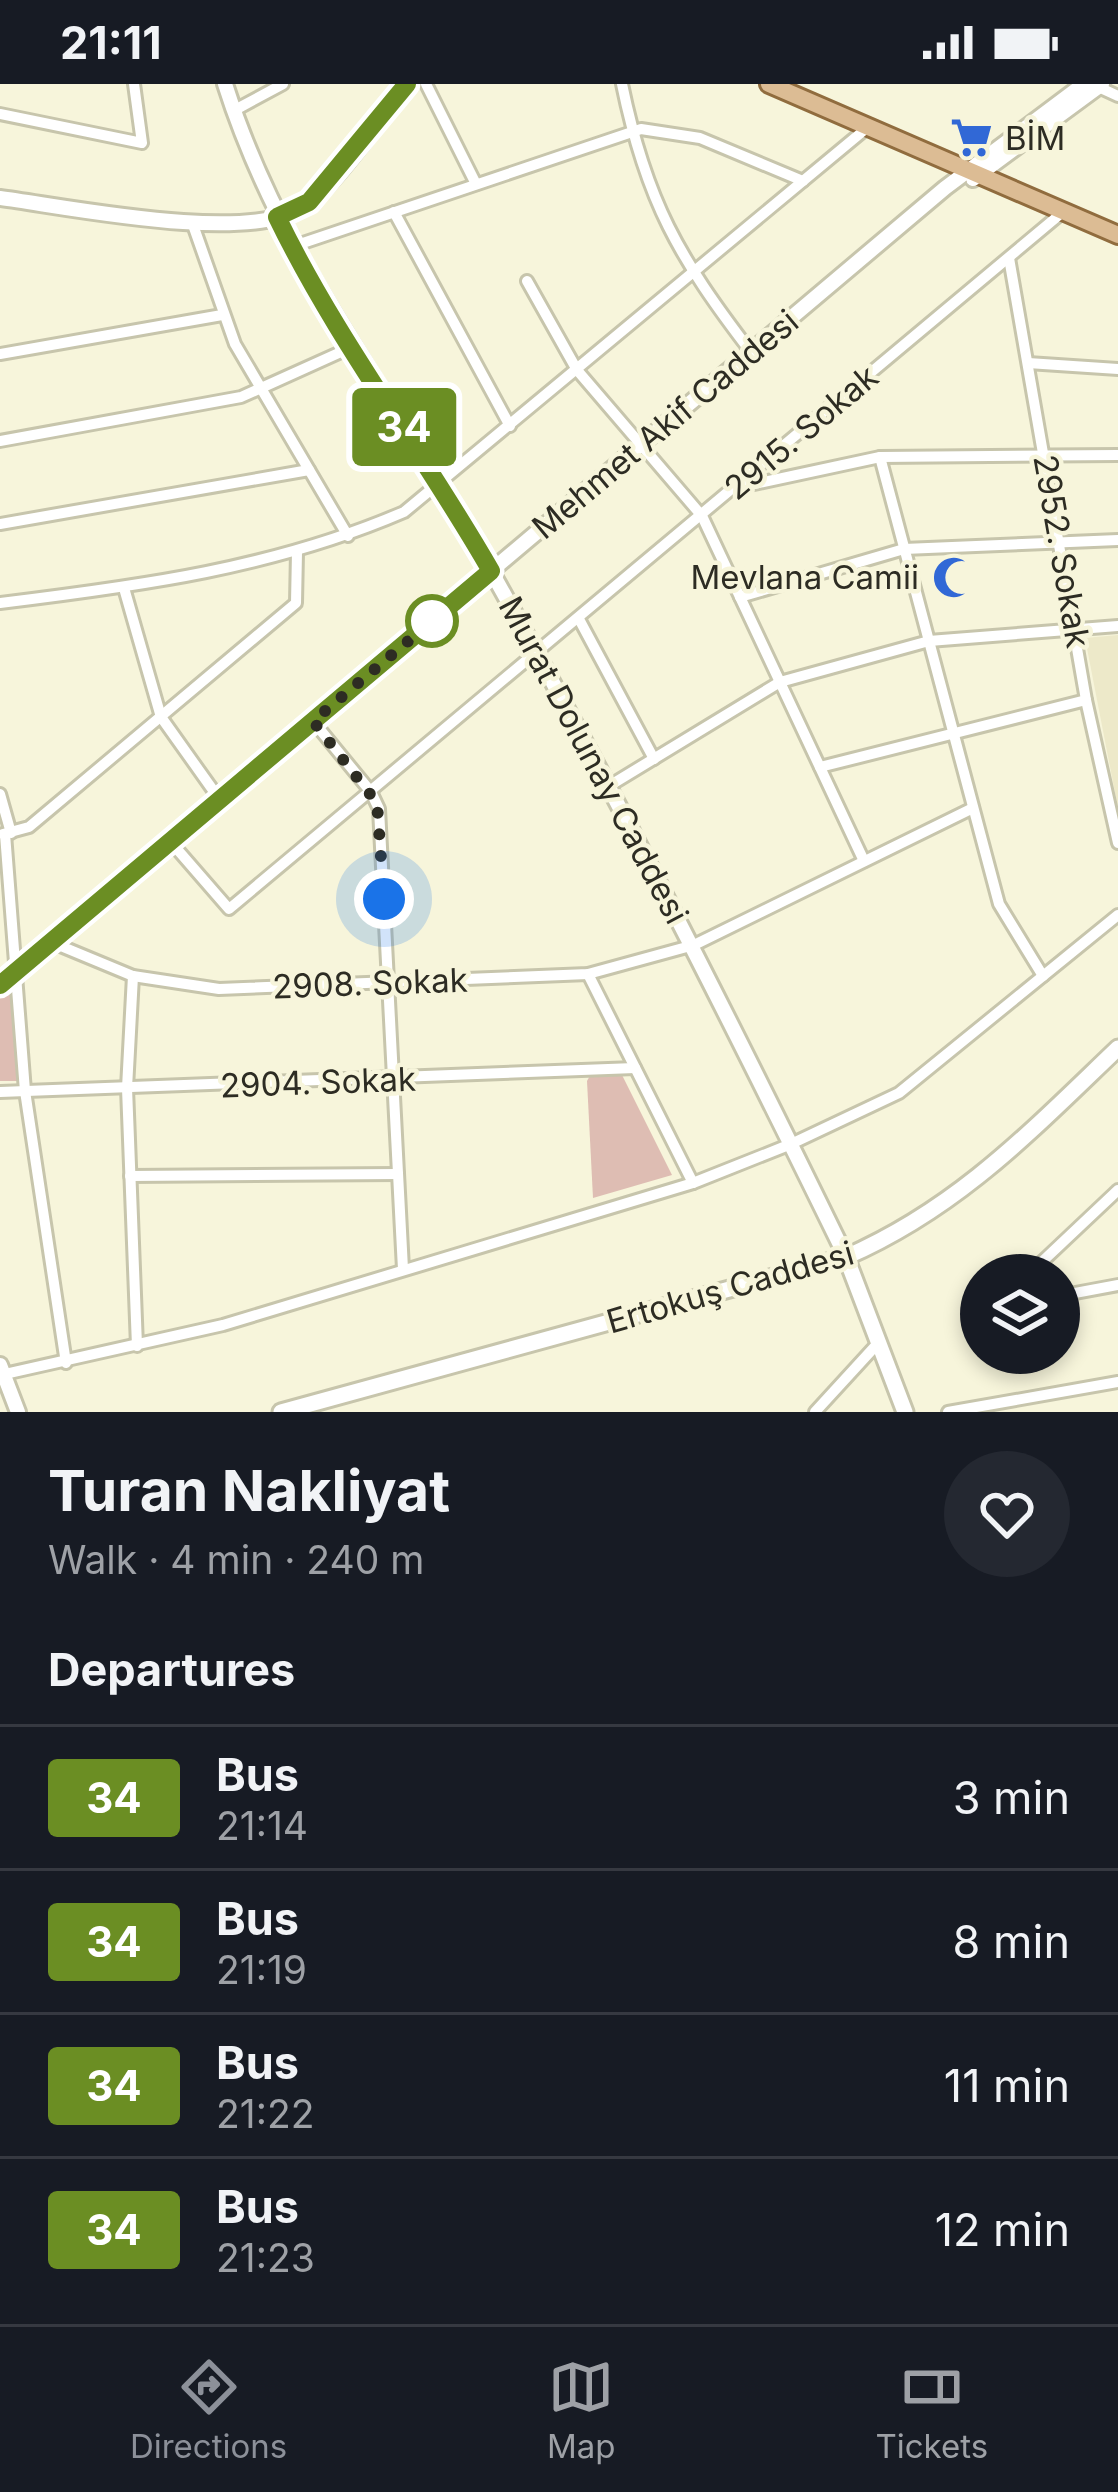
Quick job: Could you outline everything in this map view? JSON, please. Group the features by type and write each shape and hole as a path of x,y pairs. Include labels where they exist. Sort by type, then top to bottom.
{"main road":[{"path":"769,84 1118,222"},
{"path":"797,84 1118,235"},
{"name":"Ertokuş Caddesi","path":"281,1412 845,1258 912,1226 968,1189 1118,1048"},
{"path":"845,1258 904,1412"}],"street":[{"path":"0,114 142,143 134,84"},
{"name":"Murat Dolunay Caddesi","path":"224,84 291,247 441,484 537,653 694,945 845,1258"},
{"path":"233,111 283,84"},
{"path":"0,199 192,222 277,217 309,202 407,84"},
{"path":"426,84 476,184"},
{"path":"622,84 653,200 691,274 751,352"},
{"path":"1094,85 1118,96"},
{"name":"Mehmet Akif Caddesi","path":"6,979 945,188 981,169 1094,85"},
{"path":"0,603 124,588 298,552 404,512 868,127"},
{"path":"291,247 632,130 682,133 803,181"},
{"path":"394,212 510,426"},
{"name":"2915. Sokak","path":"170,842 230,909 1064,212"},
{"path":"192,222 222,315 347,536"},
{"name":"2952. Sokak","path":"1009,258 1086,700 1118,843"},
{"path":"527,281 577,370 702,515 864,861"},
{"path":"0,353 222,315"},
{"path":"0,441 102,426 262,390 352,347"},
{"path":"1028,363 1118,369"},
{"path":"734,489 880,458 1118,455"},
{"path":"880,458 999,904 1043,976"},
{"path":"0,524 309,470"},
{"path":"740,597 904,550 1118,540"},
{"path":"5,834 29,827 296,603 298,552"},
{"path":"124,588 161,717 220,800"},
{"path":"578,619 654,758"},
{"path":"609,786 780,682 929,641 1118,626"},
{"path":"820,767 1086,700"},
{"path":"313,721 371,792 380,816 403,1269"},
{"path":"0,794 5,834 6,979 66,1363"},
{"name":"2908. Sokak","path":"51,942 133,976 219,989 588,974 694,945 973,808"},
{"path":"18,1412 1,1372 137,1346 693,1183 791,1144 899,1094 1118,915"},
{"path":"588,974 693,1183"},
{"path":"133,976 127,1088 137,1346"},
{"name":"2904. Sokak","path":"0,1092 635,1068"},
{"path":"130,1175 398,1174"},
{"path":"1050,1254 1118,1190"},
{"path":"1080,1292 1118,1285"},
{"path":"815,1412 880,1340"},
{"path":"948,1412 1118,1382"}],"shaded area":[{"path":"1118,635 1118,808 1085,638"},
{"path":"10,989 18,1081 0,1081 0,998"},
{"path":"621,1073 672,1175 593,1198 587,1081 591,1074"}],"bus line":[{"name":"34","path":"0,985 491,571 441,484 318,294 277,217 309,202 407,84"}],"place":[{"name":"BİM","path":"971,138"},
{"name":"Mevlana Camii","path":"953,577"}],"route":[{"path":"384,899 377,803 313,721 432,621"}]}
